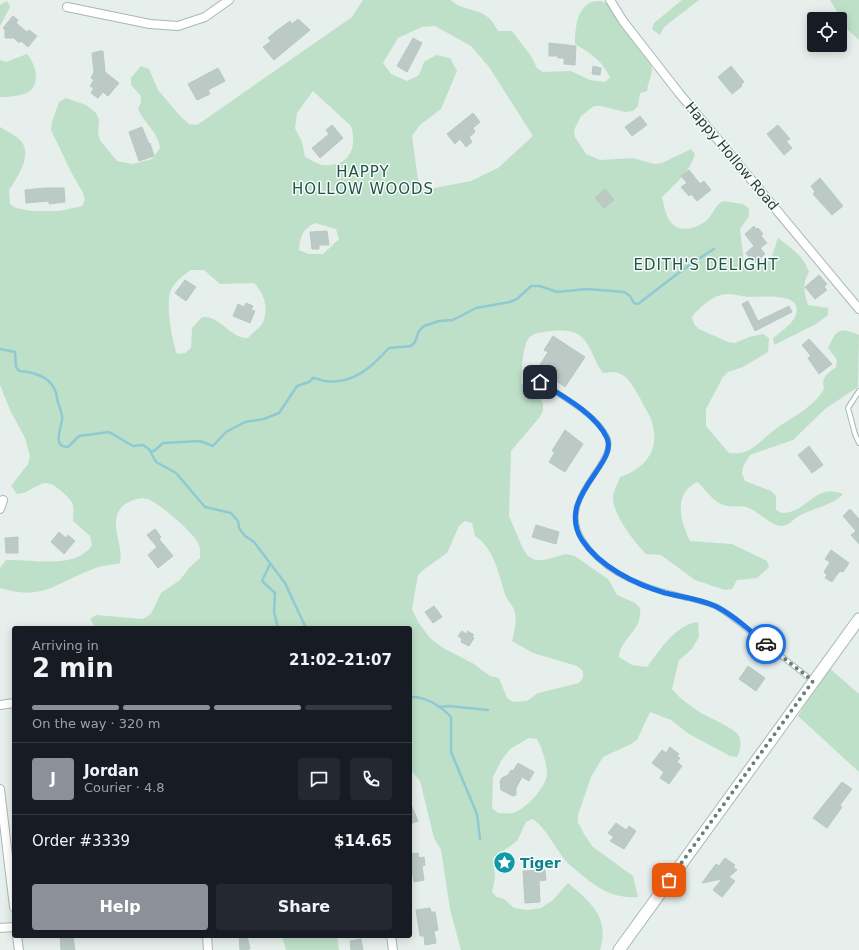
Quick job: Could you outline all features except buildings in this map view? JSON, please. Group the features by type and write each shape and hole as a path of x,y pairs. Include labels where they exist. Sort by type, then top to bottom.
{"main road":[{"path":"618,950 859,619"}],"street":[{"path":"67,7 150,24 178,26 205,17 229,0"},
{"name":"Happy Hollow Road","path":"610,0 623,21 679,93 859,309"},
{"path":"0,509 3,500"},
{"path":"0,705 12,703"},
{"path":"0,789 12,890"},
{"path":"0,928 12,928"},
{"path":"17,938 19,950"},
{"path":"206,938 208,950"},
{"path":"391,938 393,950"}],"lane":[{"path":"540,382 566,398 592,419 603,432 609,443 606,455 588,483 576,508 577,528 582,539 599,559 629,578 653,589 717,607 735,619 813,681"},
{"path":"859,391 848,408 859,443"}],"green space":[{"path":"363,0 451,0 455,4 487,16 498,31 512,31 531,56 537,68 543,72 571,71 590,80 605,82 610,77 603,66 591,55 575,44 577,23 582,10 586,5 592,2 604,2 618,13 643,49 652,68 647,91 640,93 638,106 633,111 625,112 601,106 594,106 581,116 574,130 575,137 586,154 600,160 633,158 654,164 662,163 691,149 695,154 690,166 682,177 662,197 670,221 678,228 688,229 699,225 708,219 718,205 723,201 743,204 749,209 749,216 740,229 744,263 754,266 771,259 778,238 796,253 803,261 809,272 805,280 804,288 808,305 828,308 828,315 816,324 774,345 773,338 788,326 795,317 797,309 795,303 782,298 725,294 717,296 701,307 692,317 694,324 699,329 728,342 735,343 749,337 763,334 769,338 768,352 743,367 728,372 723,377 706,409 706,426 729,453 742,453 752,448 774,430 802,412 819,396 824,389 824,379 836,367 837,360 828,348 836,333 839,331 847,331 859,335 858,387 825,409 793,440 750,455 743,467 742,474 745,481 771,491 776,496 776,510 782,513 791,512 825,492 833,491 843,494 839,498 802,514 788,524 781,526 774,524 749,508 742,506 726,506 719,503 710,496 698,482 690,487 685,493 681,508 686,533 690,541 732,544 767,561 769,567 757,578 737,580 732,589 725,590 695,580 661,555 646,554 631,536 617,512 614,505 613,495 620,477 628,474 642,464 647,459 654,444 651,419 629,380 616,372 603,373 587,343 583,338 573,332 558,330 538,333 528,339 524,351 521,383 539,397 543,404 543,411 539,418 511,451 509,516 523,549 528,556 535,560 544,560 566,554 575,556 609,580 617,595 635,603 640,608 638,623 620,650 619,657 632,665 647,667 675,633 690,624 698,622 699,637 692,649 679,660 672,689 682,699 701,713 722,723 737,733 740,741 740,750 737,757 730,756 689,734 671,720 650,712 637,740 603,757 591,777 578,815 578,822 593,847 633,876 638,897 614,895 601,889 588,880 567,862 546,833 533,819 526,822 517,841 493,858 495,878 492,892 497,897 504,899 514,908 528,910 541,908 553,900 568,883 591,904 600,920 602,939 600,950 461,950 450,909 441,850 434,838 420,781 412,771 412,626 95,626 90,619 96,615 143,619 151,614 161,593 180,580 189,568 200,558 199,545 190,532 159,506 144,498 132,500 125,504 117,515 116,529 121,556 120,563 99,567 61,584 40,591 28,593 15,592 0,588 0,568 6,560 52,562 64,560 75,558 85,553 92,545 90,536 73,521 72,502 66,495 53,485 49,483 42,484 21,494 17,494 11,486 28,464 30,456 25,438 10,410 0,385 0,127 21,141 25,153 25,159 19,173 9,190 10,204 16,208 31,211 60,211 82,206 85,200 83,193 51,130 52,122 59,102 66,98 86,105 96,113 99,120 98,133 100,140 117,161 132,164 152,159 160,148 157,137 138,109 141,102 141,96 131,85 131,78 141,66 149,69 158,90 181,117 189,124 197,125 352,17","holes":["435,26 471,46 489,67 533,136 498,168 471,181 429,189 418,180 412,136 420,125 441,109 457,71 450,58 436,55 424,62 419,75 407,81 391,74 383,63 398,38 422,27","313,91 351,126 353,142 349,155 344,160 331,165 322,165 305,157 302,142 295,128 297,113","315,223 336,229 339,239 323,254 309,254 299,250 301,237 305,230","191,270 204,270 220,284 254,283 263,296 266,311 262,324 248,338 235,334 215,319 202,317 192,328 191,348 185,353 177,354 170,321 169,295 180,278","465,521 472,523 475,536 482,541 492,555 506,597 513,607 516,616 512,641 533,653 577,666 583,671 583,678 579,683 538,693 527,701 513,702 507,698 499,678 490,676 474,664 443,648 430,638 418,622 412,609 418,575 447,553 459,526","529,738 537,739 545,759 547,772 546,778 540,790 524,807 513,813 498,813 492,808 493,777 501,761 510,749"]},
{"path":"682,0 699,0 664,27 660,35 652,29 654,23"},
{"path":"830,0 859,0 859,40 847,28 847,12 837,12"},
{"path":"7,1 10,7 0,26 0,5"},
{"path":"27,54 34,66 36,81 34,86 25,94 0,97 0,60 6,62"},
{"path":"828,667 859,694 859,772 798,716"},
{"path":"283,938 337,938 339,950 286,950"}],"waterway":[{"path":"150,451 154,451 163,443 200,441 213,446 226,432 245,422 264,419 279,413 297,386 309,382 313,378 335,382 353,377 376,362 389,348 411,346 415,342 419,331 424,326 439,321 453,320 476,308 510,302 517,299 531,286 540,286 557,292 587,289 624,292 630,296 634,303 638,304 685,268 714,249"},
{"path":"0,349 15,352 16,367 19,371 30,372 41,376 54,387 62,416 59,437 60,444 68,447 79,436 109,432 133,446 143,445 149,449 156,462 176,473 205,507 231,513 238,521 239,528 245,536 254,542 285,583 305,626"},
{"path":"270,564 262,581 275,593 274,612 278,626"},
{"path":"412,697 421,698 432,702 451,717 451,752 477,814 480,839"},
{"path":"438,707 449,706 488,710"}],"way so far":[{"path":"669,880 813,681 766,644"}],"place":[{"name":"Tiger","path":"505,863"}],"district":[{"name":"HAPPY HOLLOW WOODS","path":"363,180"},
{"name":"EDITH'S DELIGHT","path":"706,265"}],"route":[{"path":"540,382 566,398 598,424 609,443 609,448 606,455 588,483 576,508 577,528 582,539 589,548 599,559 612,568 648,587 717,607 735,619 766,644"}]}
